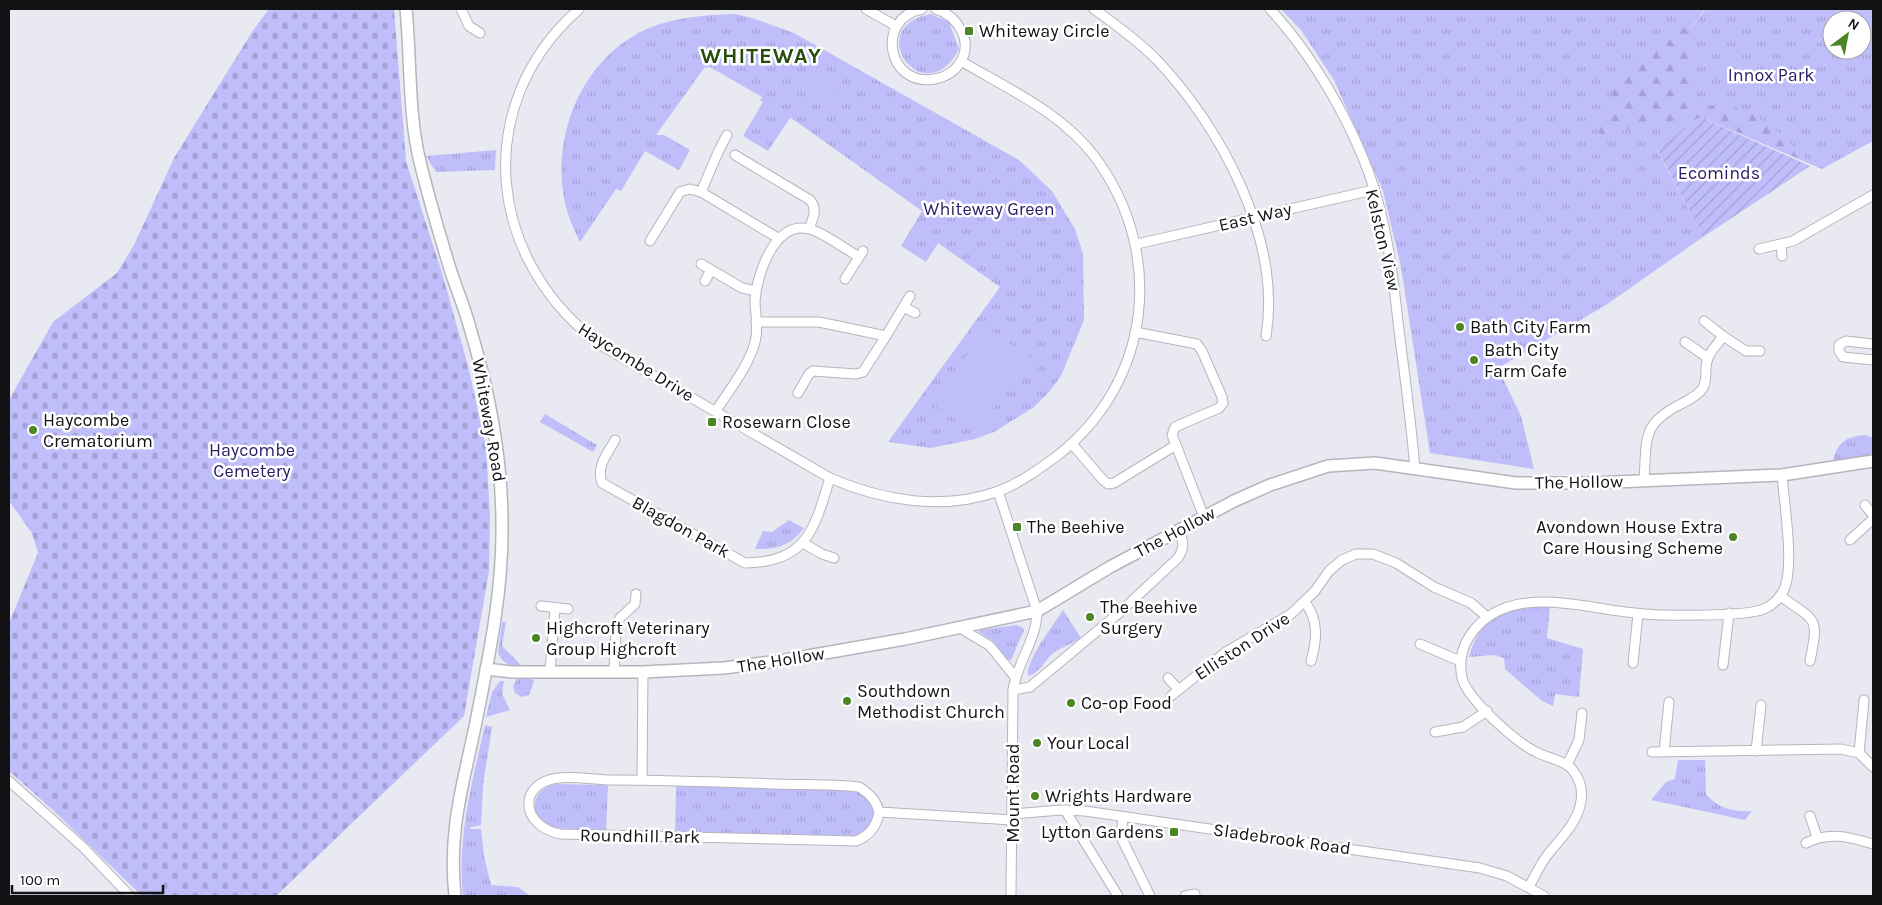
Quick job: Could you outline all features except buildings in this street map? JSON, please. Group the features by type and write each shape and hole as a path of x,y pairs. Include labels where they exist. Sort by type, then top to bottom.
{"street":[{"name":"Whiteway Road","path":"406,9 414,128 420,161 450,270 470,326 487,394 497,448 502,525 500,589 486,669 456,812 451,863 455,896"},
{"path":"461,9 469,26 480,34"},
{"name":"Haycombe Drive","path":"579,9 555,34 534,62 518,97 509,128 506,153 507,187 518,241 528,263 553,301 584,332 604,346 830,478 874,495 917,502 971,498 998,491 1043,467 1072,444 1091,424 1122,376 1136,332 1140,303 1136,244 1129,221 1110,179 1076,136 1055,117 960,62"},
{"path":"866,9 896,26"},
{"path":"922,9 904,17 896,26 892,38 892,52 901,69 911,76 928,81 942,78 952,72 960,62 964,48 963,34 958,23 948,11 936,9"},
{"path":"1094,9 1123,30 1155,58 1185,93 1225,154 1253,218 1267,271 1270,316 1266,336"},
{"name":"Kelston View","path":"1270,9 1287,28 1323,80 1356,141 1381,211 1395,285 1415,469"},
{"path":"701,192 712,170 713,160 727,135"},
{"path":"736,155 810,200 814,205 815,212 809,228"},
{"path":"650,241 680,192 690,189 701,192 778,238"},
{"name":"East Way","path":"1136,244 1373,190"},
{"path":"1758,249 1780,245 1801,236 1873,195"},
{"path":"716,411 752,351 756,337 756,291 763,266 778,238 798,228 809,228 861,254 845,279"},
{"path":"1780,245 1782,256"},
{"path":"701,264 742,288 756,291"},
{"path":"705,281 711,270"},
{"path":"798,393 809,374 814,371 856,374 863,372 910,296"},
{"path":"904,307 916,313"},
{"path":"1704,321 1746,351 1760,350"},
{"path":"756,322 819,322 886,336"},
{"path":"1136,332 1197,344 1202,351 1222,397 1223,403 1219,408 1175,427 1172,435 1204,517"},
{"path":"1644,480 1649,431 1655,421 1665,412 1694,397 1702,389 1706,378 1708,358 1723,336"},
{"path":"1873,344 1846,341 1839,345 1838,351 1843,357 1873,360"},
{"path":"1685,342 1708,358"},
{"name":"Blagdon Park","path":"615,440 600,467 599,474 602,483 745,563 784,558 803,543 818,517 830,478"},
{"path":"1072,444 1108,484 1114,483 1176,445"},
{"name":"The Hollow","path":"486,669 512,672 643,672 700,670 754,665 960,628 1037,611 1110,567 1204,517 1261,489 1328,466 1375,463 1516,483 1782,475 1873,461"},
{"path":"1529,887 1549,853 1569,830 1579,809 1582,796 1580,784 1575,773 1567,765 1535,752 1503,728 1472,696 1463,680 1460,661 1468,638 1486,616 1505,608 1548,602 1574,603 1638,614 1729,613 1752,612 1764,609 1780,596 1785,587 1788,566 1782,475"},
{"path":"998,491 1037,611"},
{"path":"1865,505 1873,515"},
{"path":"1850,540 1873,519"},
{"path":"1013,690 1030,687 1120,612 1178,558 1183,550 1184,541 1178,530"},
{"path":"803,543 822,554 834,558"},
{"name":"Elliston Drive","path":"1171,696 1226,652 1291,614 1316,591 1329,571 1342,560 1356,554 1373,554 1396,563 1434,587 1471,603 1486,616"},
{"path":"614,671 616,627 620,618 635,604 636,594"},
{"path":"1780,596 1809,616 1815,624 1816,632 1810,661"},
{"name":"Elliston Drive","path":"1305,602 1312,612 1316,625 1315,646 1311,661"},
{"path":"541,606 568,609"},
{"path":"550,671 555,608"},
{"name":"Mount Road","path":"1011,896 1013,690 1015,677 1037,625 1037,611"},
{"path":"1723,665 1729,613"},
{"path":"1633,663 1638,614"},
{"path":"960,628 990,646 1015,677"},
{"path":"1420,644 1460,661"},
{"path":"642,780 643,672"},
{"name":"Elliston Drive","path":"1168,678 1178,689"},
{"path":"1859,753 1864,700"},
{"path":"1664,752 1669,702"},
{"path":"1756,751 1761,705"},
{"path":"1435,732 1463,727 1487,711"},
{"path":"1567,765 1579,740 1582,713"},
{"path":"1652,752 1841,749 1859,753 1873,768"},
{"name":"Roundhill Park","path":"560,778 642,780 859,787 870,793 879,812 878,820 870,833 856,841 560,834 539,826 531,815 529,802 532,794 546,781 560,778"},
{"path":"9,781 83,847 130,896"},
{"path":"1065,810 1118,896"},
{"name":"Sladebrook Road","path":"1013,817 1065,810 1480,868 1508,876 1544,896"},
{"path":"879,812 1013,817"},
{"path":"1810,816 1817,837"},
{"path":"1123,817 1120,837 1150,896"},
{"path":"1806,843 1817,837 1839,835 1873,844"},
{"path":"1186,896 1195,894"}],"green space":[{"name":"Haycombe Cemetery","path":"269,9 394,9 406,161 442,273 468,366 486,447 490,516 489,571 464,716 276,896 142,896 54,811 9,771 9,623 38,553 32,533 9,501 9,400 53,322 117,273 134,245 174,158 252,32"},
{"name":"Bath City Farm","path":"1281,9 1705,9 1678,46 1706,9 1873,9 1873,141 1822,169 1700,117 1657,150 1703,237 1606,305 1498,368 1521,416 1534,469 1430,453 1401,267 1383,191 1334,80 1301,30"},
{"name":"Whiteway Green","path":"735,14 794,33 1019,160 1052,191 1075,229 1083,254 1084,320 1061,376 1034,407 994,432 975,439 931,448 888,442 1000,287 938,243 926,262 901,246 922,211 794,120 790,118 768,151 743,136 763,102 760,100 762,97 710,67 704,68 656,135 664,135 690,150 679,170 645,151 621,191 616,189 580,242 571,223 565,203 562,177 563,151 568,125 577,100 589,78 606,58 626,41 649,28 691,17"},
{"path":"931,14 949,22 959,49 945,67 930,73 916,70 906,61 900,48 901,34 910,22"},
{"path":"1682,25 1691,35 1692,48 1689,63 1691,109 1720,104 1729,105 1751,114 1782,135 1808,160 1806,162 1704,117 1689,122 1679,118 1649,127 1641,122 1604,142 1598,139 1601,127 1598,121 1603,110 1616,104 1612,94 1614,79 1631,64 1634,52 1663,45 1675,36 1675,27"},
{"path":"811,73 838,88 830,104 802,89"},
{"name":"Ecominds","path":"1700,117 1810,166 1703,237 1657,149"},
{"path":"496,150 495,170 436,172 426,156"},
{"path":"987,327 1030,357 976,434 933,404"},
{"path":"545,414 597,445 593,452 540,422"},
{"path":"1866,435 1873,438 1873,456 1833,461 1837,449 1844,441"},
{"path":"789,520 804,528 794,539 770,549 755,549 763,531 772,532"},
{"path":"1526,606 1550,607 1547,638 1583,649 1579,697 1555,694 1553,706 1542,701 1505,669 1504,658 1493,655 1469,657 1477,636 1489,622 1505,613"},
{"path":"1063,610 1081,638 1052,654 1038,670 1028,676 1031,661"},
{"path":"502,622 506,622 502,646 522,666 508,664 502,660 498,653"},
{"path":"1017,625 1024,630 1011,660 1008,660 993,641 979,632 980,630"},
{"path":"517,679 532,679 534,681 529,695 522,697 515,693 513,686"},
{"path":"500,681 504,681 502,694 510,710 486,717 492,692"},
{"path":"485,725 492,727 483,785 481,825 471,827 470,829 481,829 484,856 491,885 518,887 530,896 463,896 462,852 464,831"},
{"path":"1678,760 1705,760 1706,794 1716,803 1727,809 1752,811 1745,820 1651,800 1666,782 1675,779"},
{"path":"554,784 608,785 606,830 554,828 538,820 535,802 539,793"},
{"path":"676,786 855,790 869,802 873,808 874,815 868,828 851,837 675,832"}],"place":[{"name":"Whiteway Circle","path":"969,31"},
{"name":"Bath City Farm","path":"1460,327"},
{"name":"Bath City Farm Cafe","path":"1474,360"},
{"name":"Rosewarn Close","path":"712,422"},
{"name":"Haycombe Crematorium","path":"33,430"},
{"name":"The Beehive","path":"1017,527"},
{"name":"Avondown House Extra Care Housing Scheme","path":"1733,537"},
{"name":"The Beehive Surgery","path":"1090,617"},
{"name":"Highcroft Veterinary Group Highcroft","path":"536,638"},
{"name":"Southdown Methodist Church","path":"847,701"},
{"name":"Co-op Food","path":"1071,703"},
{"name":"Your Local","path":"1037,743"},
{"name":"Wrights Hardware","path":"1035,796"},
{"name":"Lytton Gardens","path":"1174,832"}],"district":[{"name":"WHITEWAY","path":"761,56"}],"park label":[{"name":"Innox Park","path":"1771,75"}]}
